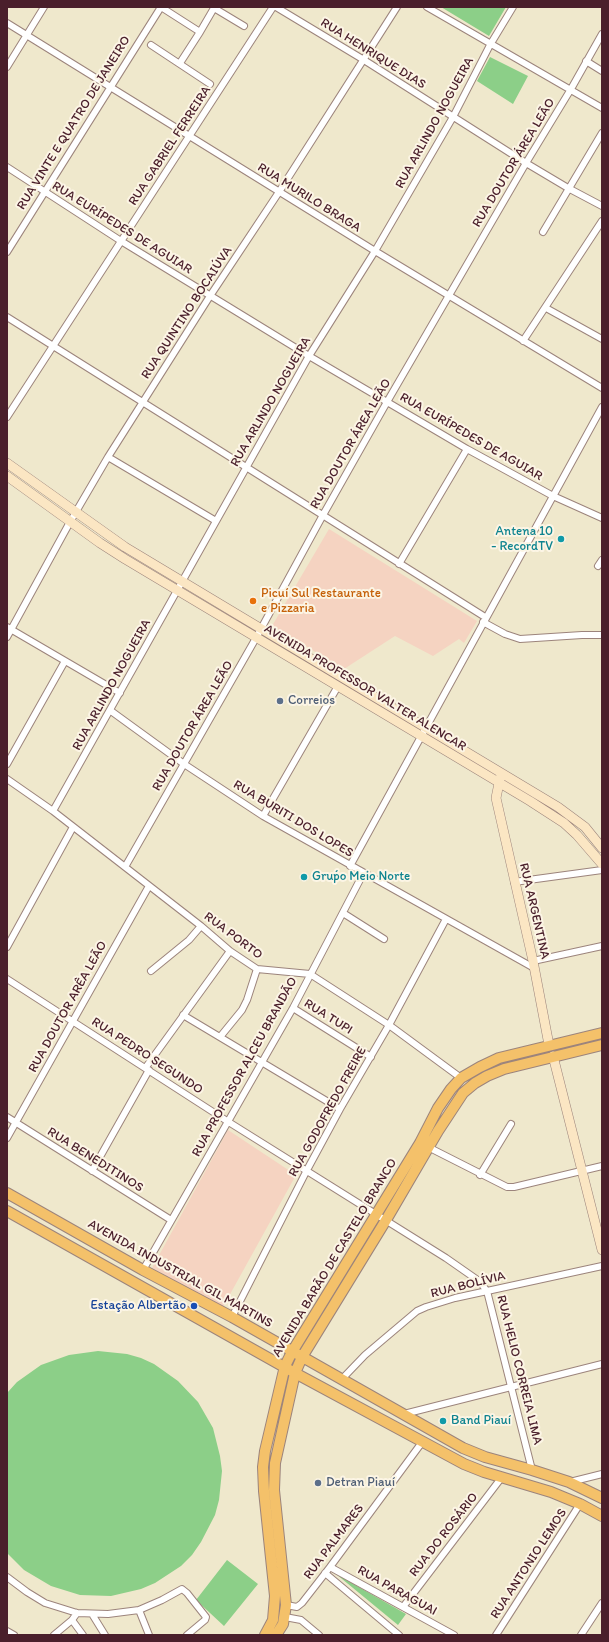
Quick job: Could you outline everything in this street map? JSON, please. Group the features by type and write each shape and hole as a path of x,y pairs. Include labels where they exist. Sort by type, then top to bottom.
{"main road":[{"name":"AVENIDA PROFESSOR VALTER ALENCAR","path":"7,463 125,547 426,727 500,778 573,817 586,828 602,848"},
{"name":"AVENIDA PROFESSOR VALTER ALENCAR","path":"7,476 100,543 421,737 482,767"},
{"name":"AVENIDA PROFESSOR VALTER ALENCAR","path":"500,778 564,823 577,835 602,864"},
{"name":"RUA ARGENTINA","path":"500,778 496,798 549,1045"},
{"name":"AVENIDA BARÃO DE CASTELO BRANCO","path":"276,1635 282,1628 286,1605 273,1479 279,1440 295,1373 302,1357 386,1220 425,1145 438,1108 451,1089 461,1078 499,1058 602,1033"},
{"name":"AVENIDA BARÃO DE CASTELO BRANCO","path":"264,1635 273,1620 275,1596 264,1491 263,1467 265,1451 285,1366 292,1352 377,1215 425,1145 438,1131 463,1093 474,1083 486,1076 504,1069 602,1045"},
{"path":"553,1056 602,1250"},
{"name":"AVENIDA INDUSTRIAL GIL MARTINS","path":"7,1193 143,1270 232,1317 341,1380 471,1452 569,1482 602,1498"},
{"path":"7,1211 295,1373 464,1464 502,1478 544,1490 580,1504 602,1516"}],"street":[{"path":"7,67 44,7"},
{"path":"161,7 200,32"},
{"name":"RUA VINTE E QUATRO DE JANEIRO","path":"7,252 161,7"},
{"path":"180,62 200,32 213,7 244,26"},
{"name":"RUA GABRIEL FERREIRA","path":"7,417 272,7"},
{"name":"RUA HENRIQUE DIAS","path":"276,7 364,60 526,163 602,206"},
{"name":"RUA QUINTINO BOCAIÚVA","path":"7,637 9,628 108,457 397,7"},
{"path":"426,7 602,108"},
{"name":"RUA ARLINDO NOGUEIRA","path":"53,811 111,711 177,590 309,356 375,251 452,117 512,7"},
{"name":"RUA MURILO BRAGA","path":"7,23 375,251 602,388"},
{"name":"RUA DOUTOR ÁREA LEÃO","path":"124,867 256,638 387,402 602,34"},
{"path":"151,45 180,62 210,84"},
{"path":"586,61 602,71"},
{"path":"543,232 602,133"},
{"name":"RUA EURÍPEDES DE AGUIAR","path":"7,167 44,192 210,296 309,356 467,449 553,496 602,518"},
{"path":"523,341 602,222"},
{"path":"546,308 602,339"},
{"path":"7,317 143,403 247,466 505,634 520,639 602,635"},
{"path":"350,866 602,407"},
{"path":"399,564 467,449"},
{"path":"108,457 216,521"},
{"path":"598,566 602,560"},
{"path":"9,628 120,693"},
{"path":"7,764 65,661"},
{"path":"263,816 338,686"},
{"name":"RUA BURITI DOS LOPES","path":"111,711 184,764 263,816 363,874 533,965"},
{"name":"RUA PORTO","path":"7,779 53,811 201,926 230,951 257,969 310,974 389,1025 461,1078"},
{"path":"7,947 73,827"},
{"path":"514,882 602,870"},
{"name":"RUA PROFESSOR ALCEU BRANDÃO","path":"143,1270 293,1008 363,874"},
{"name":"RUA DOUTOR ARÊA LEÃO","path":"7,1138 149,886"},
{"path":"343,913 384,940"},
{"name":"RUA GODOFREDO FREIRE","path":"232,1317 307,1170 340,1109 389,1025 446,919"},
{"path":"151,972 189,940 201,926"},
{"path":"533,965 602,946"},
{"path":"92,1171 148,1069 183,1015 230,951"},
{"path":"220,1037 242,1010 247,1000 257,969"},
{"name":"RUA PEDRO SEGUNDO","path":"7,979 72,1022 377,1215"},
{"name":"RUA TUPI","path":"293,1008 371,1057"},
{"path":"183,1015 340,1109"},
{"name":"RUA BENEDITINOS","path":"7,1118 171,1220"},
{"path":"480,1175 511,1124"},
{"path":"425,1145 502,1186 512,1188 602,1166"},
{"name":"RUA HELIO CORREIA LIMA","path":"377,1215 459,1267 479,1281 487,1291 532,1470"},
{"name":"RUA BOLÍVIA","path":"341,1380 365,1355 417,1311 443,1301 602,1266"},
{"path":"404,1414 602,1364"},
{"name":"RUA PALMARES","path":"286,1605 296,1607 300,1605 423,1441"},
{"path":"569,1482 602,1474"},
{"name":"RUA DO ROSÁRIO","path":"403,1607 502,1478"},
{"name":"RUA ANTONIO LEMOS","path":"496,1635 580,1504"},
{"name":"RUA PARAGUAI","path":"330,1567 454,1635"},
{"path":"325,1573 399,1635"},
{"path":"7,1577 45,1603 77,1613 92,1614 139,1610 182,1589 187,1593 206,1618 195,1633 187,1635"},
{"path":"581,1635 602,1603"},
{"path":"139,1610 149,1635"},
{"path":"54,1635 72,1620 77,1613"},
{"path":"92,1614 105,1635"},
{"path":"285,1617 301,1620 319,1635"},
{"path":"72,1620 83,1635"},
{"path":"7,1631 14,1635"}],"shaded area":[{"path":"329,529 477,621 464,643 459,639 433,656 395,636 344,669 272,626"},
{"path":"228,1130 296,1175 223,1307 152,1268"}],"green space":[{"path":"441,7 506,7 489,36"},
{"path":"490,57 528,76 513,104 477,81"},
{"path":"98,1351 127,1354 141,1358 154,1364 178,1381 198,1402 213,1428 222,1471 219,1500 215,1515 201,1542 192,1555 181,1566 155,1583 141,1589 111,1596 80,1595 51,1586 24,1570 7,1553 7,1393 17,1382 41,1365 69,1355"},
{"path":"227,1560 258,1584 224,1626 196,1600"},
{"path":"336,1574 406,1614 398,1625"}],"place":[{"name":"Antena 10 - RecordTV","path":"561,539"},
{"name":"Picuí Sul Restaurante e Pizzaria","path":"253,601"},
{"name":"Correios","path":"280,701"},
{"name":"Gruṕo Meio Norte","path":"304,877"},
{"name":"Estação Albertão","path":"194,1306"},
{"name":"Band Piauí","path":"443,1421"},
{"name":"Detran Piauí","path":"318,1483"}]}
